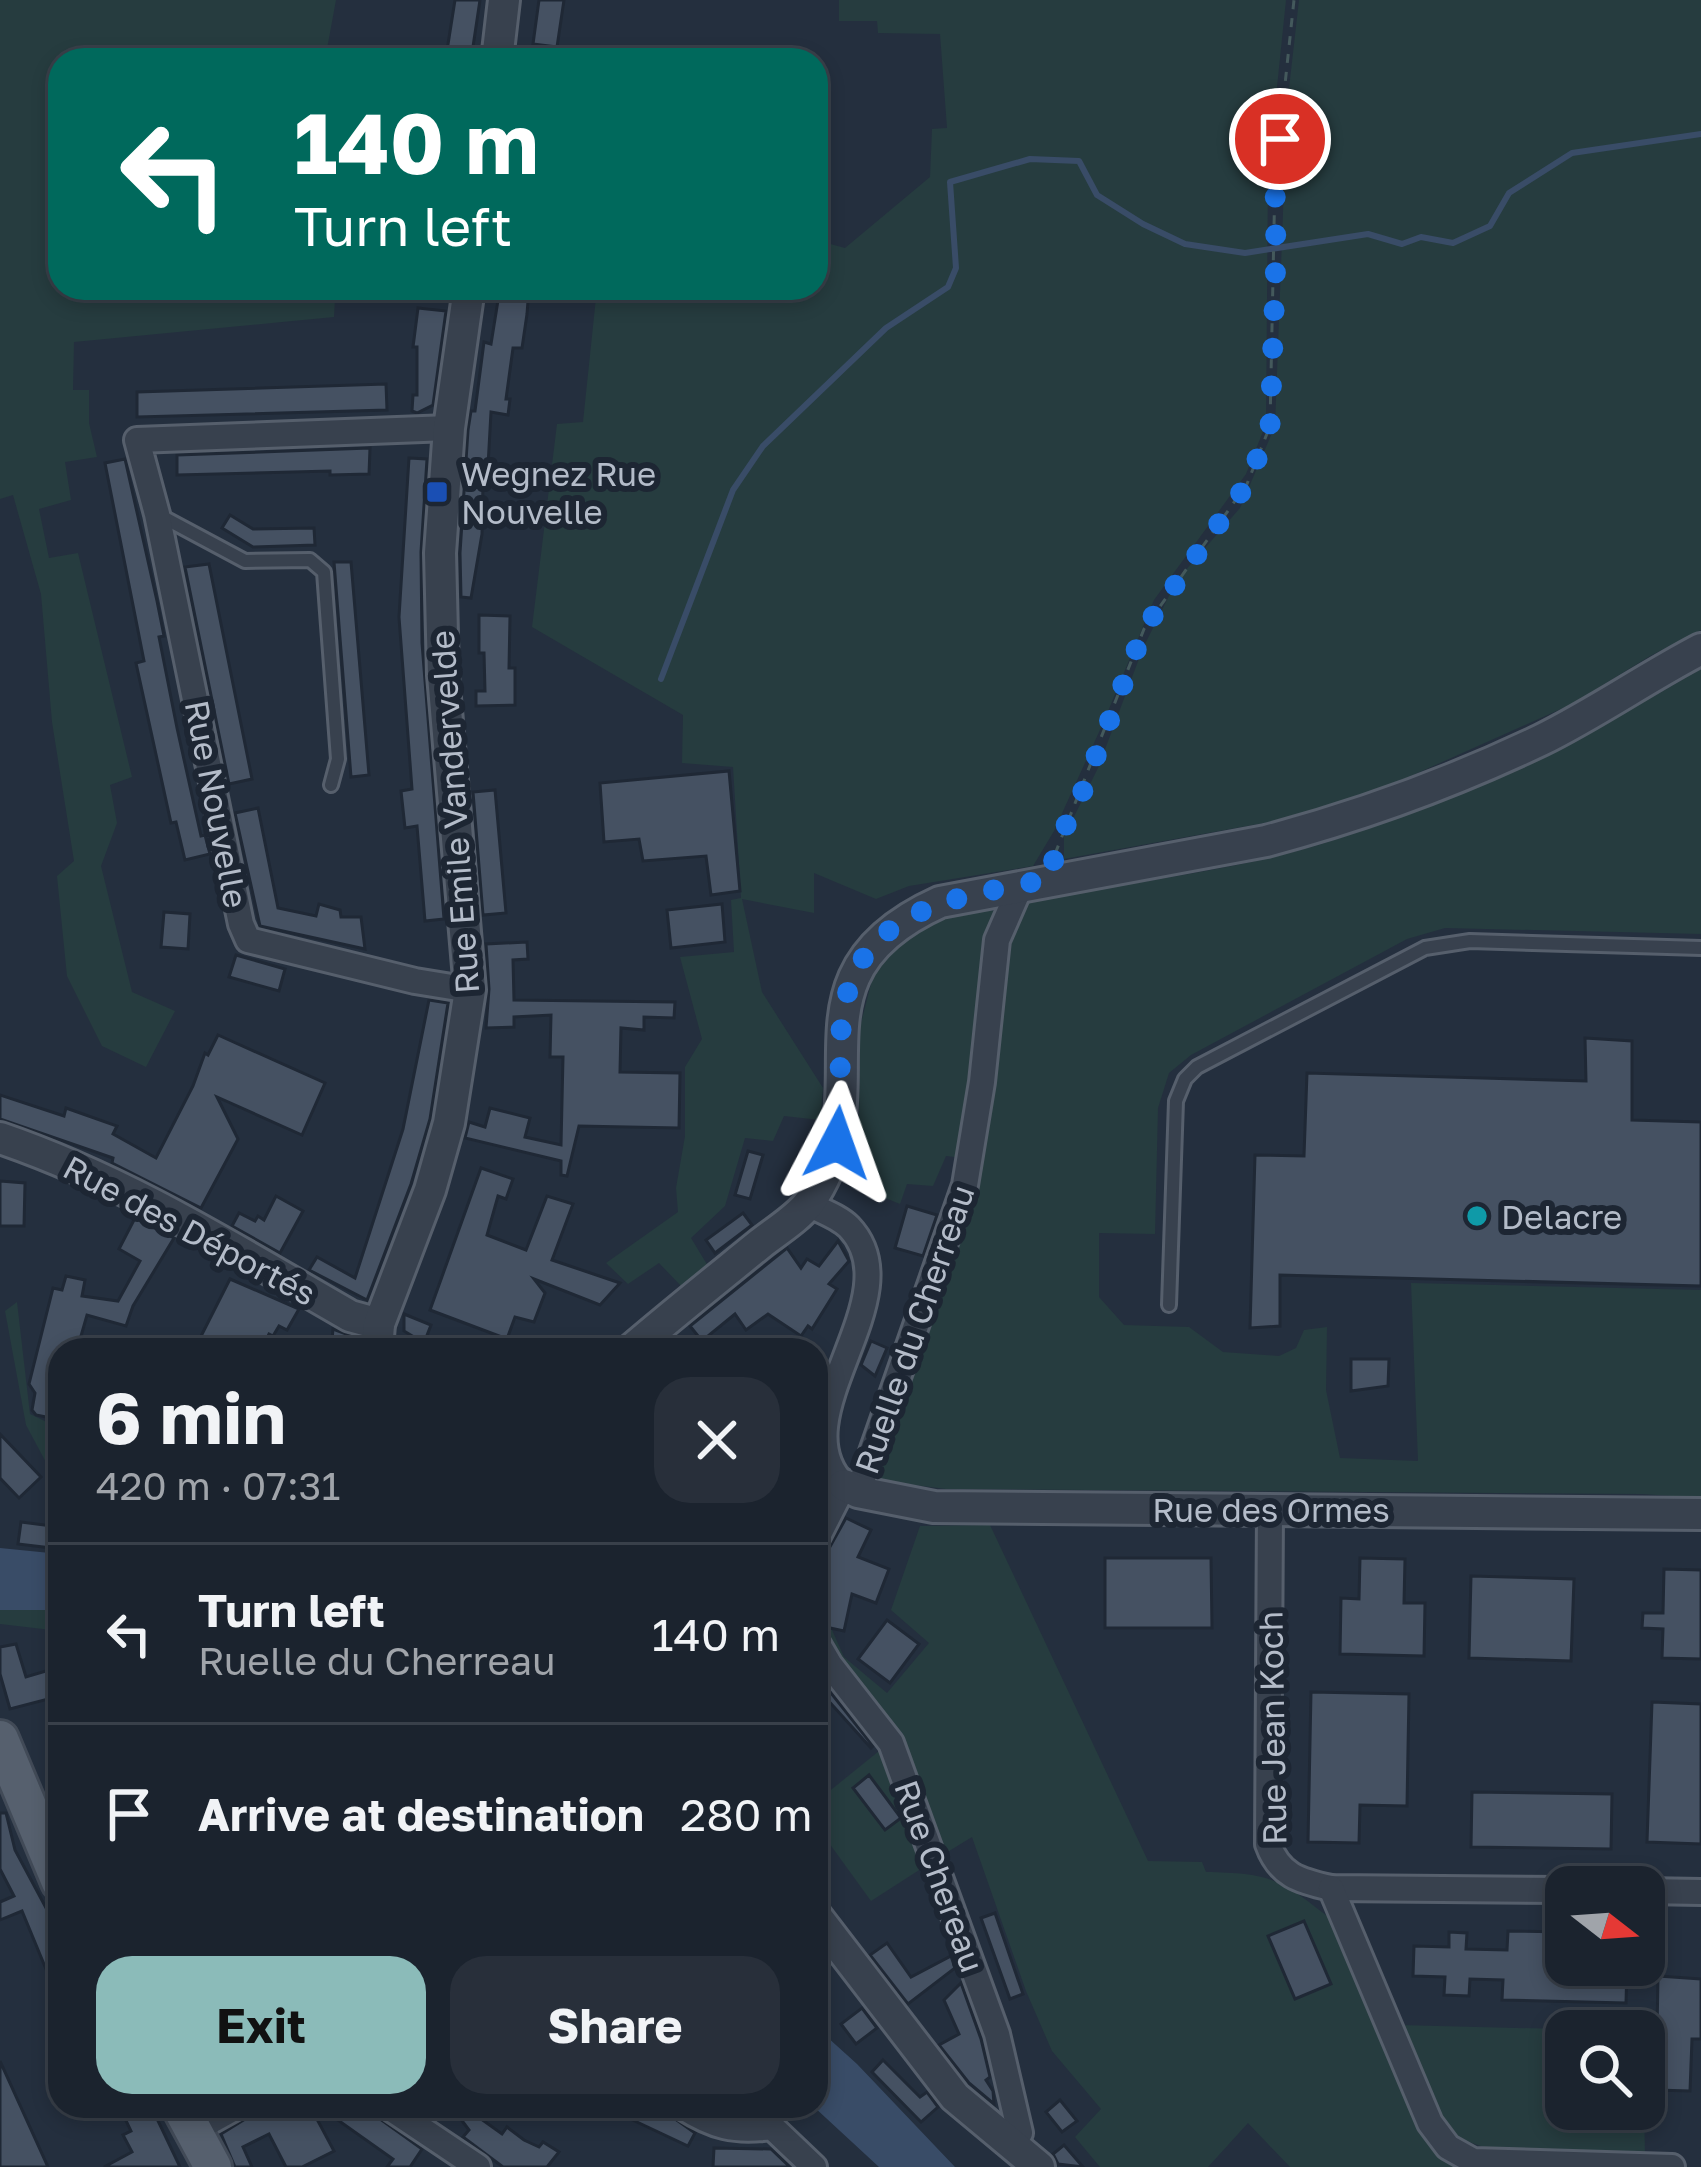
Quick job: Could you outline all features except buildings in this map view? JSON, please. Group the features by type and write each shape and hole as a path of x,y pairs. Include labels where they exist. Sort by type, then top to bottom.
{"main road":[{"path":"0,1739 48,1849"},
{"path":"187,2118 213,2167"}],"street":[{"path":"498,48 504,0"},
{"name":"Rue Emile Vandervelde","path":"385,1338 449,1123 470,990 443,675 440,554 449,428 468,300"},
{"name":"Rue Nouvelle","path":"449,428 137,440 248,940 470,990"},
{"path":"646,1338 808,1204 837,1143 842,1114 843,1012 855,972 885,932 909,916 940,902 1035,882 1266,841 1430,789 1544,739 1701,649"},
{"name":"Ruelle du Cherreau","path":"851,1489 965,1185 998,940 1035,882"},
{"name":"Rue des Déportés","path":"0,1138 72,1163 160,1206 380,1338"},
{"path":"808,1204 845,1223 865,1256 861,1307 828,1410"},
{"path":"828,1467 851,1489 828,1523"},
{"name":"Rue des Ormes","path":"851,1489 934,1507 1701,1514"},
{"name":"Rue Jean Koch","path":"1270,1510 1268,1844 1283,1872 1330,1888 1545,1890"},
{"name":"Rue Chereau","path":"828,1662 891,1743 997,2034 1019,2133"},
{"path":"1330,1888 1430,2123 1448,2147 1473,2161 1672,2167"},
{"path":"1665,1892 1701,1892"},
{"path":"828,1932 955,2097 1039,2167"},
{"path":"405,2118 478,2167"},
{"path":"705,2118 739,2132 772,2127 814,2167"}],"lane":[{"path":"157,514 245,561 310,560 324,572 338,759 331,785"},
{"path":"1168,1305 1176,1101 1185,1079 1197,1067 1425,948 1470,940 1701,948"}],"path":[{"path":"1035,882 1081,796 1144,629 1247,484 1270,427 1275,178 1294,0"}],"green space":[{"path":"0,0 336,0 327,48 48,48 48,300 335,300 334,317 74,342 73,390 89,390 89,423 97,457 65,462 71,500 39,509 49,558 78,553 132,777 110,785 117,823 101,866 132,992 175,1011 146,1067 102,1046 67,976 57,876 74,861 52,722 41,594 13,495 0,499"},
{"path":"839,0 1286,0 1268,174 1266,424 1246,474 1154,600 1054,831 1033,866 909,886 876,899 814,873 814,913 742,899 762,992 823,1088 820,1120 784,1116 773,1141 745,1138 725,1206 691,1238 708,1266 682,1287 659,1263 628,1284 606,1263 678,1212 685,1067 702,1039 680,957 734,952 731,900 741,898 733,767 682,763 683,715 532,627 557,424 583,422 596,300 828,300 828,243 845,248 930,177 932,129 947,128 940,34 878,33 877,21 839,21"},
{"path":"1299,0 1701,0 1701,630 1572,704 1393,784 1281,820 1064,859 1064,837 1098,768 1143,648 1177,580 1240,508 1275,426 1287,106"},
{"path":"1701,669 1701,934 1445,928 1407,939 1191,1055 1169,1073 1158,1108 1155,1234 1099,1233 1099,1297 1124,1325 1189,1327 1223,1352 1279,1356 1296,1348 1304,1330 1327,1327 1326,1390 1340,1458 1418,1461 1411,1283 1701,1290 1701,1498 946,1489 867,1479 932,1311 1009,938 1027,901 1259,860 1382,824 1522,765"},
{"path":"1000,910 963,1158 946,1156 933,1186 907,1184 900,1204 841,1180 859,1121 860,1027 873,976 904,938 949,914"},
{"path":"17,1302 30,1414 48,1423 48,1466 26,1425 5,1311"},
{"path":"990,1525 1148,1861 1202,1862 1206,1872 1274,1881 1331,1919 1432,2150 1469,2167 1290,2167 1248,2123 1208,2167 1100,2167 1075,2137 1101,2109 1052,2051 972,1837 941,1856 907,1758 873,1698 836,1664 828,1648 828,1630 832,1630 844,1657 887,1693 929,1643 891,1610 920,1526"},
{"path":"0,1610 48,1610 48,1630 0,1624"},
{"path":"884,1747 927,1865 871,1901 828,1842 828,1792"},
{"path":"1399,2025 1545,2029 1545,2130 1644,2130 1645,2154 1534,2154 1478,2145 1455,2135 1426,2098"}],"water":[{"path":"0,1548 48,1553 48,1610 0,1610"},
{"path":"828,2038 955,2167 879,2167 826,2118"}],"waterway":[{"path":"661,679 733,490 763,446 886,328 948,287 956,268 950,182 1030,159 1079,161 1097,195 1185,244 1245,253 1368,234 1402,244 1421,237 1453,243 1490,226 1509,193 1572,153 1701,134"}],"place":[{"name":"Wegnez Rue Nouvelle","path":"437,492"},
{"name":"Delacre","path":"1477,1216"}],"route":[{"path":"837,1143 842,1114 843,1012 855,972 885,932 909,916 940,902 1049,879 1059,839 1081,796 1144,629 1247,484 1270,427 1275,178 1280,139"}]}
